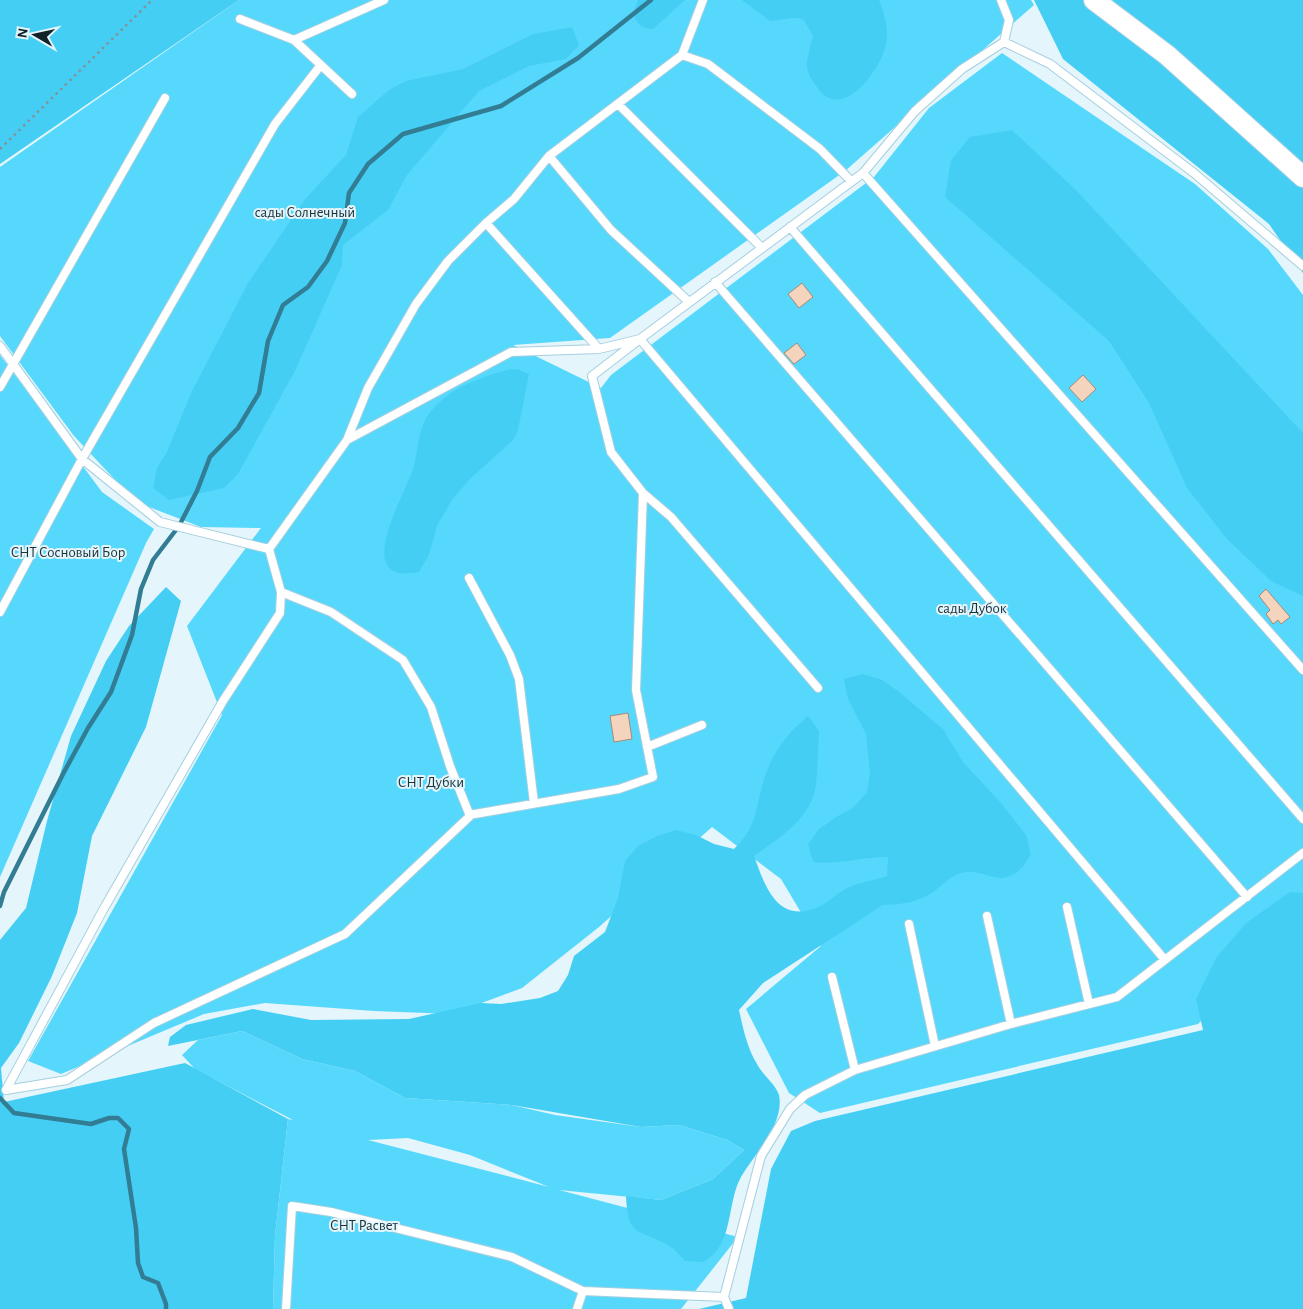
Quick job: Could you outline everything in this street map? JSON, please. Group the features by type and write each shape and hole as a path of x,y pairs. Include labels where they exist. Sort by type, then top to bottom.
{"street":[{"path":"1094,0 1167,55 1303,177"}],"lane":[{"path":"294,40 384,0"},
{"path":"643,493 636,690 653,777 619,789 469,815 344,934 154,1023 67,1080 6,1090 103,910 223,701 280,613 281,592 270,549 347,440 368,388 416,304 448,261 486,223 514,199 549,156 682,55 703,0"},
{"path":"818,688 671,517 643,493 610,452 592,376 862,173 915,111 962,69 1004,42 1009,20 1001,0"},
{"path":"240,18 294,40 352,94"},
{"path":"1004,42 1050,64 1194,173 1303,266"},
{"path":"682,55 708,64 820,149 851,182"},
{"path":"0,612 82,458 275,124 320,66"},
{"path":"0,387 165,98"},
{"path":"618,104 762,248"},
{"path":"549,156 611,230 689,302"},
{"path":"862,173 1303,670"},
{"path":"486,223 599,349"},
{"path":"790,227 1303,819"},
{"path":"715,282 1247,897"},
{"path":"347,440 511,352 599,349 640,339"},
{"path":"640,339 1165,960"},
{"path":"0,346 14,362 82,458 160,522 270,549"},
{"path":"469,578 510,655 519,679 534,803"},
{"path":"281,592 331,612 403,660 431,707 450,766 469,815"},
{"path":"648,747 702,726"},
{"path":"728,1309 724,1296 761,1156 790,1109 805,1095 856,1070 1011,1024 1117,997 1303,853"},
{"path":"1067,907 1090,1004"},
{"path":"987,916 1011,1024"},
{"path":"909,924 936,1046"},
{"path":"832,977 856,1070"},
{"path":"286,1309 292,1206 331,1212 512,1257 583,1291 724,1296"},
{"path":"576,1309 583,1291"}],"path":[{"path":"0,149 152,0"}],"green space":[{"path":"0,0 239,0 0,164"},
{"path":"239,0 1031,0 1034,5 845,171 610,338 513,345 601,388 611,375 874,177 929,108 1002,53 1195,184 1268,249 1303,295 1303,918 1198,1024 820,1113 789,1093 746,1009 821,946 781,879 712,827 599,927 522,988 452,1014 374,1011 265,1003 204,1014 61,1074 28,1061 222,715 187,626 261,528 201,527 136,502 74,436 0,336 0,167"},
{"path":"638,0 685,0 653,29 649,29 640,25 633,13"},
{"path":"742,0 879,0 887,29 885,48 875,70 857,91 847,97 836,100 826,96 816,86 810,76 807,66 813,36 803,19 793,18 770,21"},
{"path":"1034,0 1303,0 1303,273 1269,224 1063,59"},
{"name":"сады Солнечный","path":"572,27 579,45 566,59 529,66 479,91 407,175 388,210 343,245 342,265 295,371 238,474 224,488 169,500 153,488 157,468 167,452 191,393 248,283 305,199 346,155 358,117 389,90 406,81 463,69 533,34"},
{"path":"1012,130 1076,190 1303,433 1303,596 1271,581 1227,539 1187,488 1149,403 1109,341 945,197 951,160 970,137"},
{"name":"СНТ Сосновый Бор","path":"0,355 102,492 154,529 146,543 0,877"},
{"path":"510,369 520,370 529,374 518,430 514,439 471,478 452,500 437,526 429,555 419,572 398,573 387,565 384,552 393,517 413,469 426,418 439,402 457,389"},
{"path":"166,587 181,601 146,727 92,836 77,913 52,976 19,1043 1,1068 4,1102 185,1063 288,1119 275,1236 273,1309 0,1309 0,940 26,908 47,821 71,736 106,661 129,626"},
{"path":"863,674 882,680 898,691 943,729 963,762 1002,804 1026,835 1031,854 1018,871 1007,877 997,878 976,872 961,873 953,876 931,893 918,900 883,905 763,983 739,1010 751,1051 759,1068 777,1091 780,1106 773,1128 737,1186 723,1241 717,1251 704,1262 685,1261 671,1247 638,1231 630,1220 626,1196 661,1200 713,1179 744,1150 727,1140 679,1125 641,1127 512,1105 405,1098 355,1071 302,1059 242,1031 168,1046 170,1037 186,1025 253,1009 311,1020 409,1019 481,1003 501,1004 540,998 558,991 568,975 574,956 605,932 618,898 625,861 638,846 657,836 676,830 734,849 742,841 751,825 766,773 775,754 786,738 808,716 819,731 816,785 808,808 801,818 783,835 754,856 768,890 782,906 791,910 803,911 820,906 849,887 887,876 888,857 822,863 813,862 808,844 819,829 853,808 867,792 870,773 866,734 848,699 844,679"},
{"path":"1290,892 1303,893 1303,1309 699,1309 746,1298 771,1169 791,1131 815,1121 1203,1030 1196,999 1216,958 1246,923"},
{"name":"СНТ Расвет","path":"242,1031 302,1059 355,1071 405,1098 512,1105 555,1115 641,1127 679,1125 727,1140 744,1150 713,1179 661,1200 559,1190 738,1237 681,1309 273,1309 275,1236 288,1119 293,1120 195,1069 182,1055 198,1040","holes":["408,1138 470,1155 549,1187 368,1140"]}],"building":[{"path":"802,283 813,297 799,308 788,294"},
{"path":"797,343 806,355 794,364 784,353"},
{"path":"1083,375 1096,389 1082,402 1069,388"},
{"path":"1266,589 1290,617 1281,624 1278,620 1273,624 1266,614 1270,610 1259,596"},
{"path":"628,713 632,739 614,742 610,716"}],"waterway":[{"path":"0,906 4,892 63,774 88,728 111,692 132,635 141,589 153,560 179,526 197,491 210,457 238,428 259,393 268,341 283,305 308,287 327,261 345,223 349,193 368,164 403,134 501,106 578,58 651,0"},
{"path":"0,1098 14,1113 91,1124 109,1118 118,1118 129,1129 124,1149 136,1228 138,1263 143,1277 158,1283 166,1309"}],"park label":[{"name":"сады Дубок","path":"972,608"},
{"name":"СНТ Дубки","path":"431,782"}]}
